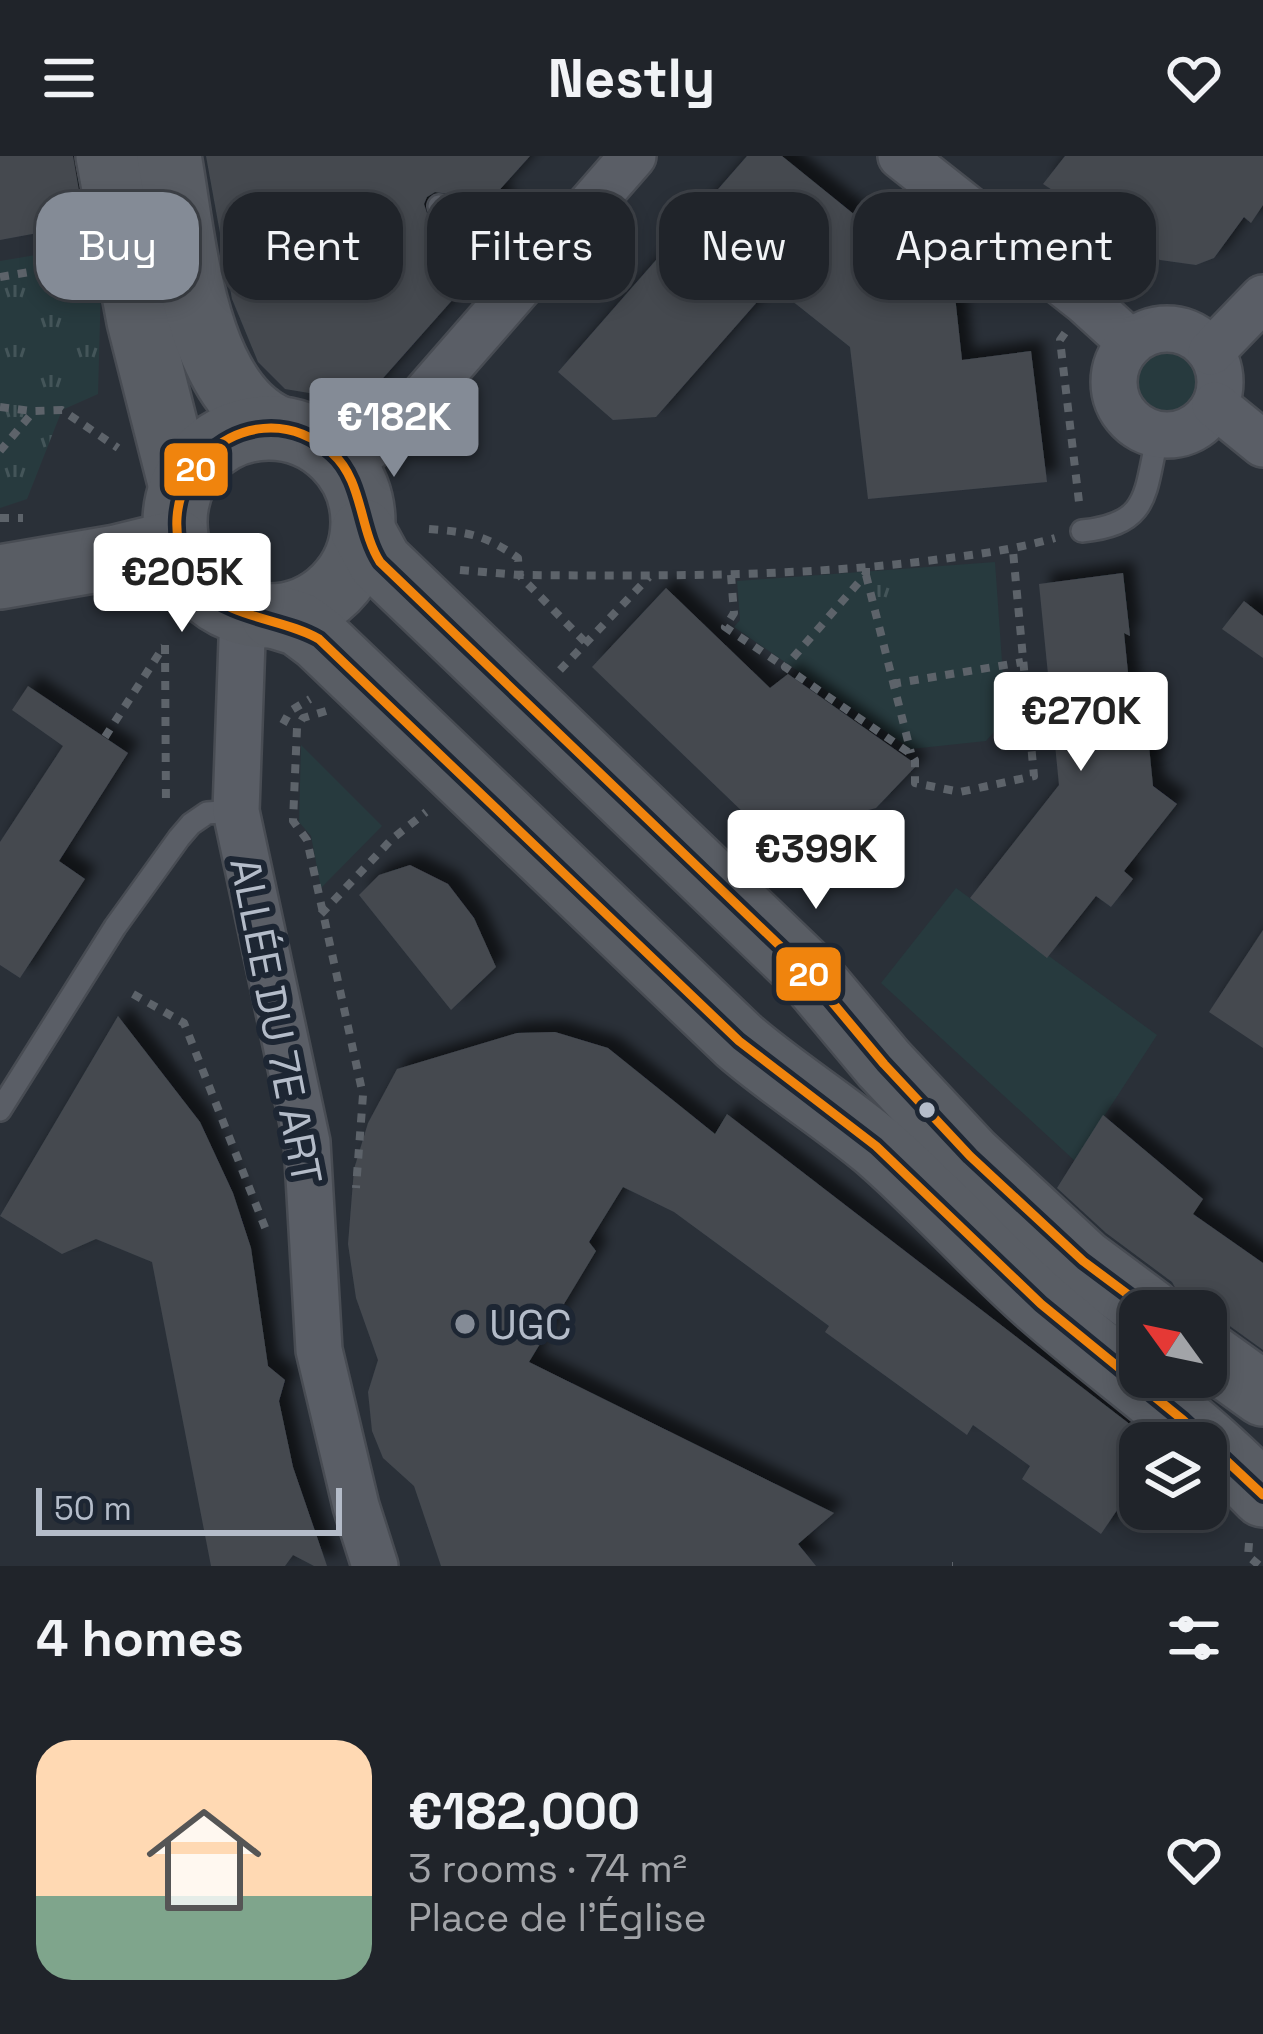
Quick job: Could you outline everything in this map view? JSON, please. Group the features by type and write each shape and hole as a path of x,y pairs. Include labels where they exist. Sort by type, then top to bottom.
{"main road":[{"path":"108,156 115,192"},
{"path":"169,156 198,309 221,374 241,405 258,419 315,440 344,466 362,508 357,556 328,595 293,613 260,615"},
{"path":"136,300 158,406 176,455 186,567 202,588 223,604 299,624 363,678 739,1041 785,1081 881,1150 1040,1303 1263,1495"},
{"path":"179,514 193,466 242,431 278,428"},
{"path":"0,577 179,514"},
{"path":"363,531 380,562 807,972 970,1156 1122,1290"},
{"path":"1227,1368 1263,1394"}],"street":[{"path":"602,192 633,156"},
{"path":"902,156 1131,343"},
{"path":"1211,352 1263,298"},
{"path":"344,466 396,428 508,300"},
{"path":"1182,331 1211,352 1220,387 1215,405 1192,430 1158,435 1129,420 1118,406 1114,372 1131,343 1146,333 1182,331"},
{"path":"1215,405 1263,444"},
{"name":"ALLÉE DU 7E ART","path":"260,615 242,640 236,811 307,1142 320,1350 356,1506 375,1566"}],"lane":[{"path":"1082,531 1116,527 1138,511 1158,435"},
{"path":"0,1110 115,927 179,838 207,814 236,811"}],"path":[{"path":"0,277 36,271"},
{"path":"429,610 440,584 455,571 731,575 866,571 1013,551 1082,531 1060,340 1086,302"},
{"path":"0,407 62,410 126,454"},
{"path":"0,451 34,411"},
{"path":"429,529 473,532 498,544 518,559 519,575 586,643"},
{"path":"866,571 915,760 915,783 960,792 1034,776 1013,551"},
{"path":"784,667 866,571"},
{"path":"731,575 734,613 725,627 911,754"},
{"path":"105,737 165,645 166,829 179,838"},
{"path":"892,684 1023,662"},
{"path":"281,745 282,725 290,710 363,678"},
{"path":"321,914 392,839 426,812"},
{"path":"133,994 184,1023 254,1191 275,1256"},
{"path":"1242,1566 1247,1556"}],"green space":[{"path":"36,255 36,300 101,300 98,394 62,410 27,499 0,508 0,261"},
{"path":"1166,351 1190,361 1200,385 1190,409 1166,419 1142,409 1132,385 1142,361"},
{"path":"995,562 1006,718 986,741 911,749 734,627 740,620 737,581"},
{"path":"928,575 929,607 882,615 874,581"},
{"path":"301,745 382,826 321,888 311,836 299,822"},
{"path":"956,888 1157,1035 1075,1161 881,983"}],"building":[{"path":"0,156 73,156 79,192 36,192 36,233 0,240"},
{"path":"206,156 530,156 498,192 427,192 427,300 452,300 353,412 315,394 285,389 258,362 232,300 403,300 403,192 223,192 223,250"},
{"path":"747,156 782,156 826,192 716,192"},
{"path":"1065,156 1263,156 1263,205 1251,223 1244,217 1214,258 1196,265 1156,257 1156,192 1055,192 1043,184"},
{"path":"829,194 853,213 853,300 955,300 962,360 1031,351 1047,482 868,499 850,347 791,300 829,300"},
{"path":"659,257 659,300 759,300 656,417 613,420 558,372 621,300 635,300 635,284"},
{"path":"1123,573 1135,741 1147,726 1153,786 1177,804 1124,871 1133,879 1111,907 1096,896 1047,958 970,898 1059,785 1039,584"},
{"path":"666,588 770,688 788,674 917,765 876,808 850,815 800,867 592,667"},
{"path":"1244,601 1263,616 1263,658 1222,629"},
{"path":"28,686 128,753 59,861 85,879 20,978 0,965 0,842 63,746 12,710"},
{"path":"410,865 448,884 474,918 496,967 451,1010 359,895 379,875"},
{"path":"1263,930 1263,1048 1209,1012"},
{"path":"118,1016 200,1122 233,1193 251,1248 268,1366 285,1380 279,1401 293,1467 327,1566 314,1566 293,1555 285,1566 211,1566 152,1262 96,1239 62,1254 0,1216"},
{"path":"555,1032 608,1048 715,1134 727,1114 1127,1422 1119,1422 1119,1507 1101,1534 1022,1479 1030,1466 973,1425 967,1435 825,1332 829,1326 674,1212 623,1187 589,1242 596,1251 529,1362 834,1513 798,1544 816,1566 441,1566 414,1486 383,1458 372,1431 368,1392 378,1360 356,1298 348,1244 354,1169 368,1123 397,1069 517,1033"},
{"path":"1103,1115 1203,1199 1193,1214 1263,1263 1263,1350 1227,1324 1227,1290 1176,1290 1057,1188"}],"transit line":[{"name":"20","path":"1119,1368 1041,1304 876,1146 739,1041 319,639 227,606 202,587 182,552 177,517 186,484 205,457 232,437 264,428 298,433 332,453 350,477 380,562 807,972 970,1156 1083,1261 1122,1290"},
{"name":"20","path":"1156,1398 1263,1495"}],"place":[{"name":"UGC","path":"465,1324"}]}
